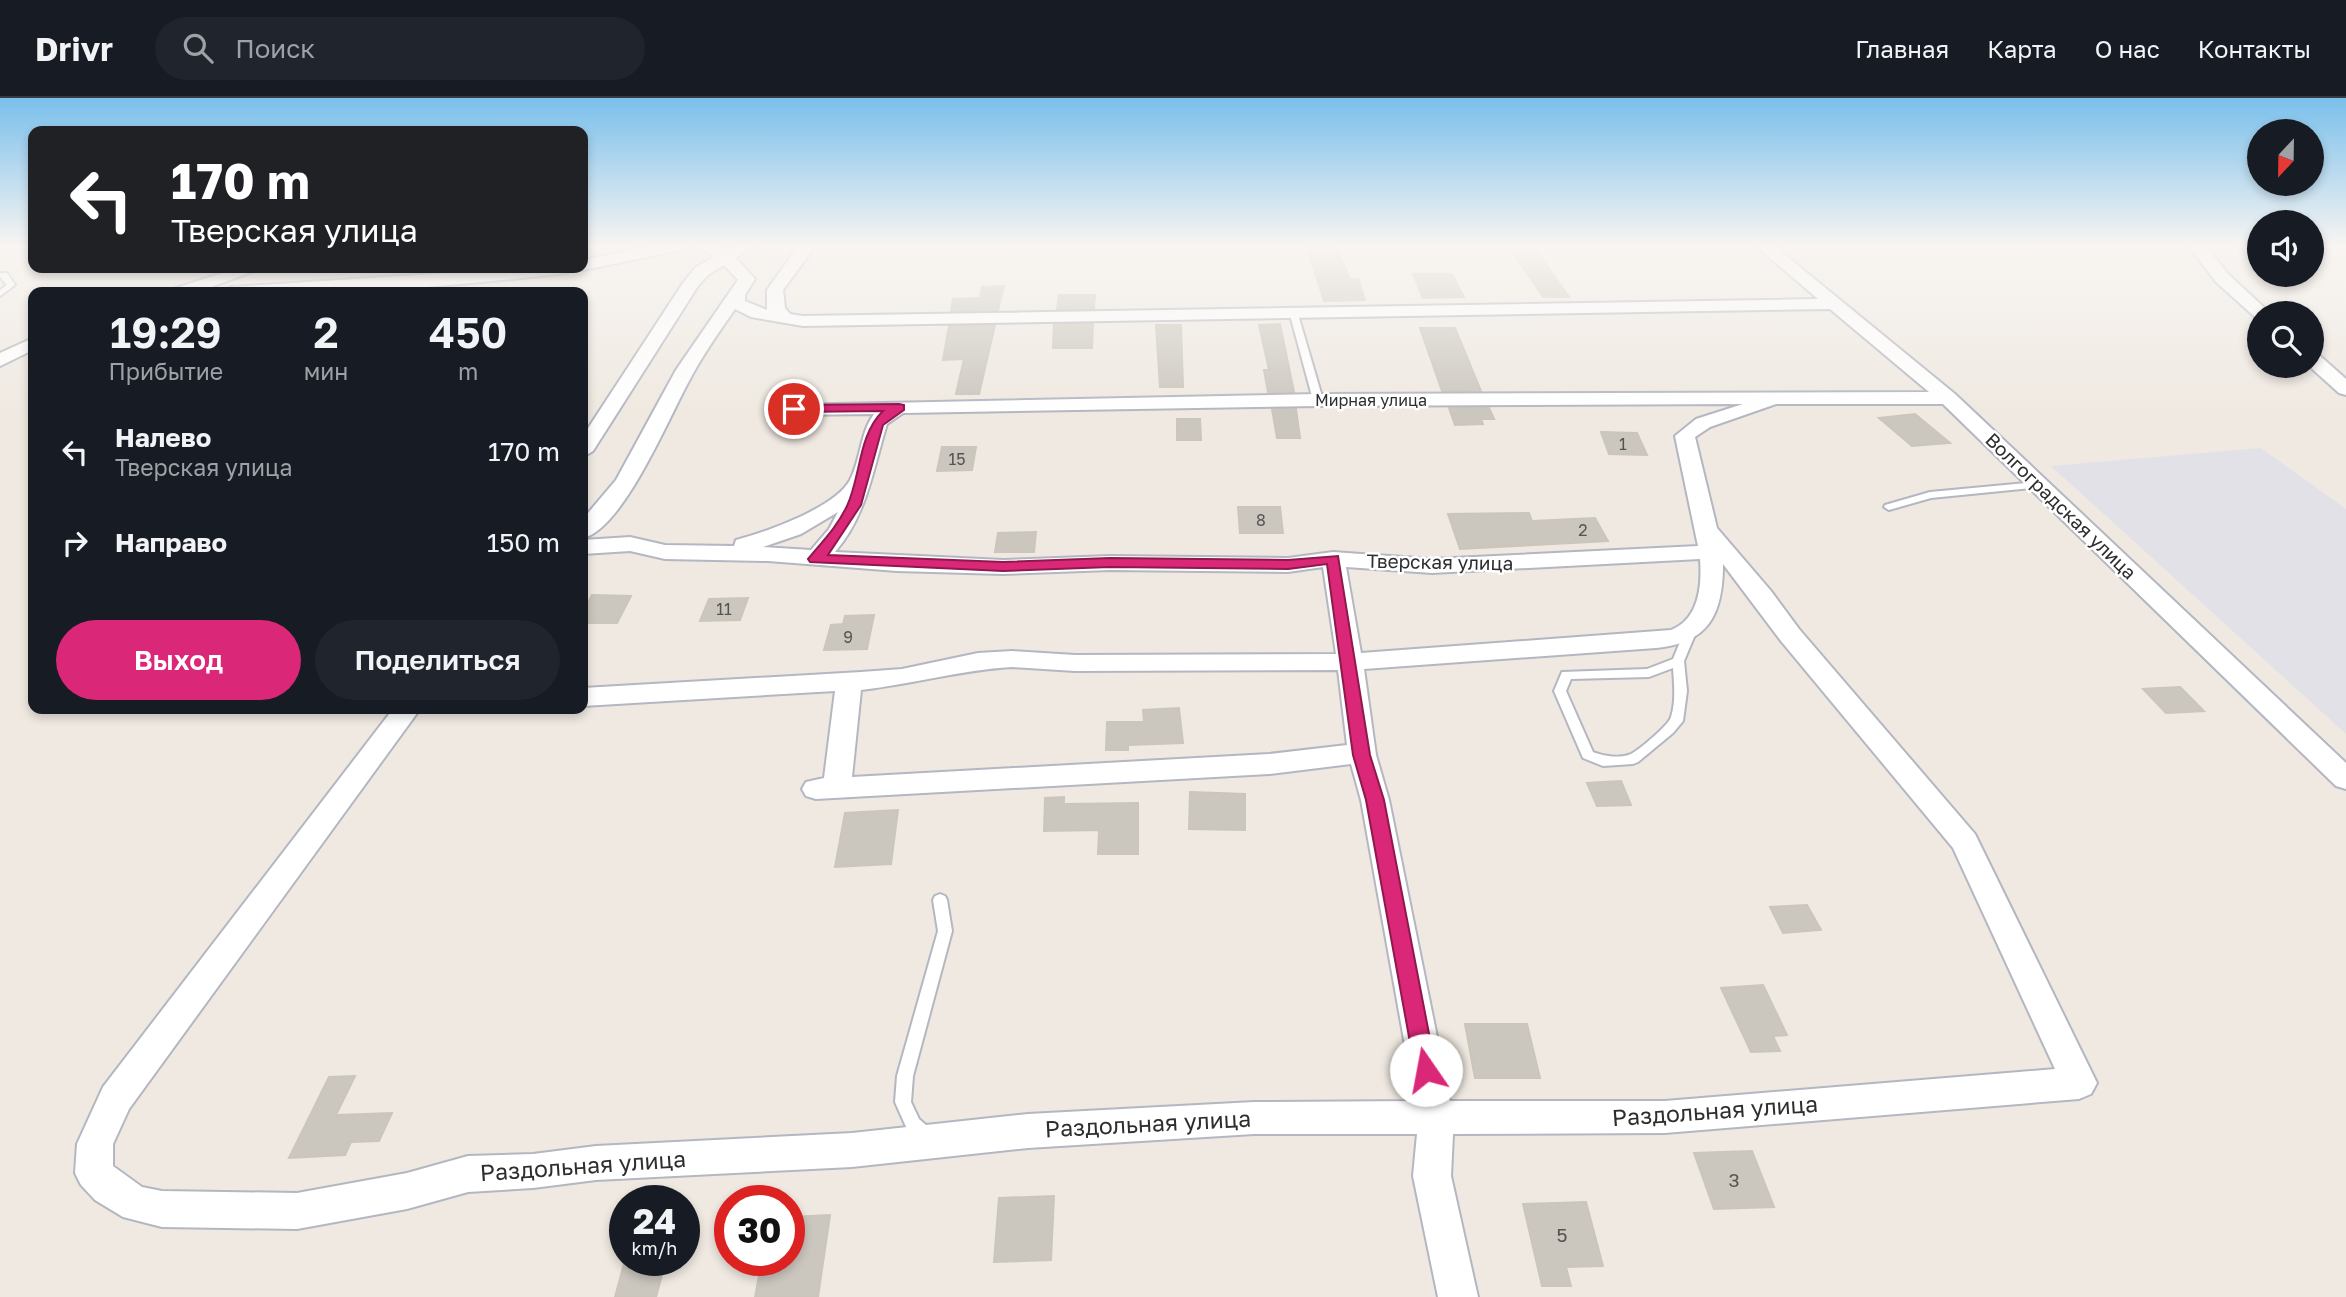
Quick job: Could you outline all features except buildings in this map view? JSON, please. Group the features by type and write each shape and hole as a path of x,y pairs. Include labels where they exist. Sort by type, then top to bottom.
{"street":[{"path":"588,443 679,301"},
{"path":"588,527 600,516 626,482 680,379 731,301"},
{"path":"737,301 757,313"},
{"path":"776,301 776,310 784,317"},
{"name":"Волгоградская улица","path":"1831,301 1948,398 2346,779"},
{"path":"713,327 734,316 757,313 803,321 1835,304"},
{"path":"0,360 28,346"},
{"path":"2324,370 2346,389"},
{"name":"Мирная улица","path":"794,409 1318,400 1948,398"},
{"path":"588,698 849,682 902,677 978,661 1012,659 1075,663 1350,662 1644,641 1679,636 1690,630 1701,615 1711,589 1709,541 1698,485 1686,453 1685,436 1695,425 1760,406 1769,400"},
{"path":"815,559 838,533 854,505 877,424 886,414 899,407"},
{"path":"700,553 790,531 836,505 863,480"},
{"path":"600,516 600,530 619,543"},
{"name":"Тверская улица","path":"588,546 619,543 665,552 768,554 815,559 1003,567 1110,562 1288,565 1333,559 1432,566 1709,541"},
{"name":"Раздольная улица","path":"403,714 116,1097 95,1144 94,1173 108,1187 136,1204 162,1209 297,1211 407,1191 468,1174 533,1171 596,1163 852,1150 1028,1131 1254,1118 1665,1117 2079,1083 1965,842 1790,635 1763,596 1709,541"},
{"path":"1333,559 1362,755 1375,800 1436,1119 1432,1176 1458,1297"},
{"path":"849,682 827,788 1269,764 1340,754 1362,755"}],"lane":[{"path":"1293,311 1318,400"},
{"path":"1889,507 1930,495 2038,485"},
{"path":"1678,662 1649,673 1566,675 1560,691 1588,755 1603,761 1633,760 1677,721 1681,691 1678,662 1690,630"},
{"path":"932,1141 913,1124 902,1102 905,1076 945,931 940,900"}],"shaded area":[{"path":"2261,448 2346,509 2346,734 2051,466"}],"route":[{"path":"794,409 899,407 886,414 877,424 854,505 828,547 815,559 897,565 1047,567 1110,562 1288,565 1333,559 1362,755 1375,800 1426,1070"}]}
